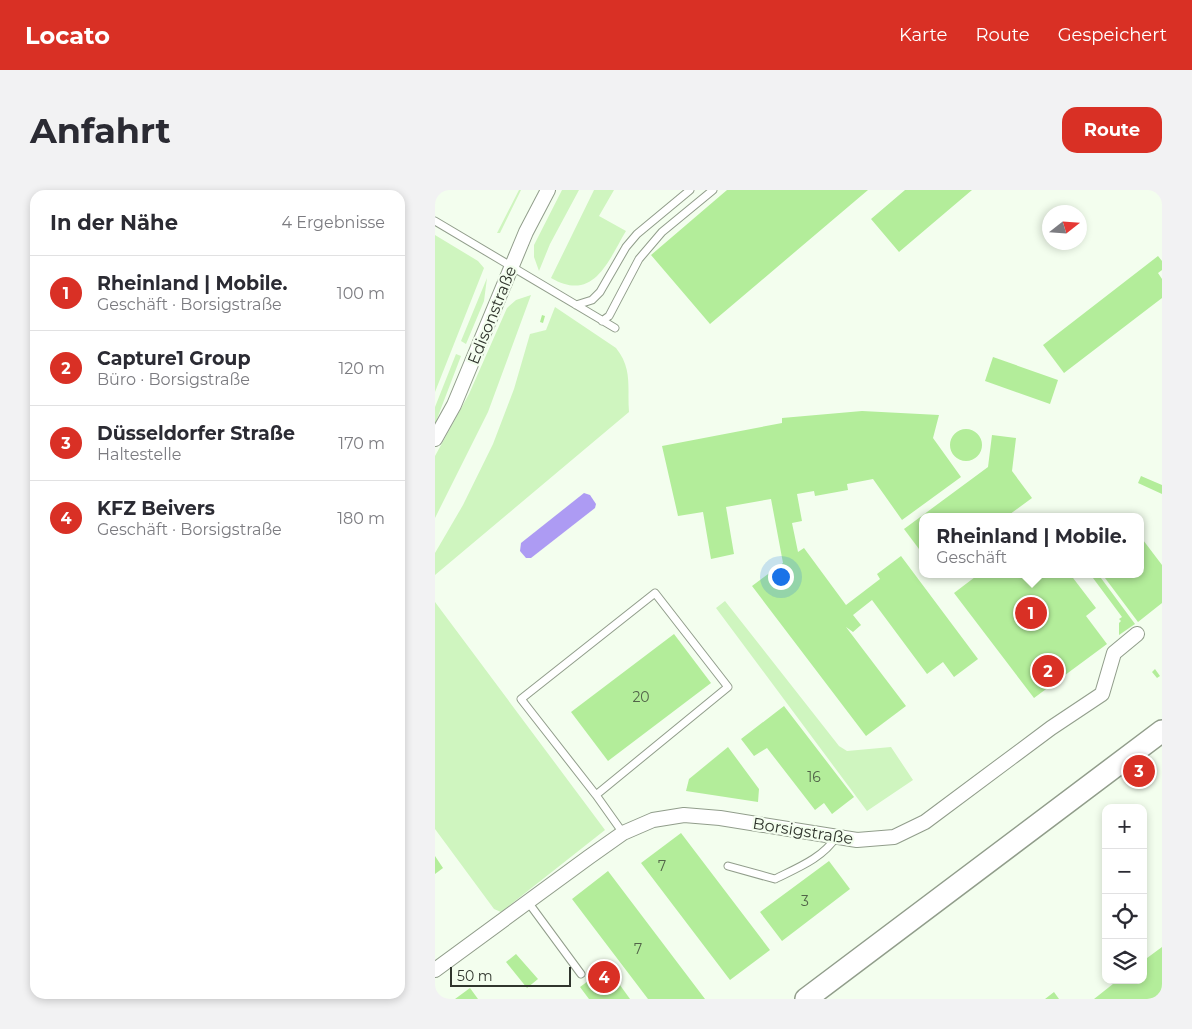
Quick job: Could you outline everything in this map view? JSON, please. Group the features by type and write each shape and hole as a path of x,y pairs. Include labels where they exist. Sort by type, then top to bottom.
{"main road":[{"path":"806,999 1162,731"}],"street":[{"name":"Edisonstraße","path":"435,439 454,405 511,266 548,190"},
{"name":"Borsigstraße","path":"435,970 623,833 653,820 684,815 720,818 857,840 894,837 925,822 1051,728 1102,694 1114,653 1137,634"}],"lane":[{"path":"575,305 592,300 600,292 626,247 637,234 690,190"},
{"path":"601,321 609,316 639,258 662,232 713,190"},
{"path":"435,221 615,328"},
{"path":"596,795 728,687 655,593 521,699 596,795 623,833"},
{"path":"728,866 775,879 829,849 836,836"},
{"path":"528,902 581,974"}],"green space":[{"path":"519,190 521,190 500,233 497,233"},
{"path":"562,190 579,190 550,244 539,271 534,257 534,245"},
{"path":"594,190 614,190 599,216 626,231 606,266 598,275 589,282 578,285 566,284 551,278"},
{"path":"435,235 478,261 484,268 435,392"},
{"path":"487,278 484,301 466,344 461,341"},
{"path":"531,295 488,412 435,518 435,456 469,394 507,308 516,300"},
{"path":"555,307 616,348 625,363 627,371 629,412 435,575 435,553 463,505 493,444 514,389 530,334 546,330"},
{"path":"456,354 461,356 435,424 435,407"},
{"path":"725,601 839,746 847,751 891,747 913,780 867,811 716,608"},
{"path":"435,602 605,830 501,912 494,909 435,829"}],"shaded area":[{"path":"584,493 590,495 596,504 595,508 531,558 526,558 520,551 521,543"}],"building":[{"path":"727,190 868,190 710,324 651,255"},
{"path":"905,190 972,190 899,252 871,219"},
{"path":"1158,256 1162,261 1162,270 1158,273 1162,279 1162,298 1064,373 1043,345"},
{"path":"542,315 545,316 543,323 540,322"},
{"path":"993,357 1058,380 1050,404 985,381"},
{"path":"862,411 939,415 933,438 961,477 902,520 873,479 847,484 848,490 815,496 814,491 797,494 802,521 792,523 798,552 804,548 846,605 880,579 877,574 901,556 978,659 954,677 943,662 927,674 872,600 853,615 861,625 853,632 846,627 906,706 866,736 752,586 783,563 771,499 726,507 734,554 711,559 703,512 678,516 662,446 782,423 782,418"},
{"path":"966,429 972,430 977,434 981,439 981,451 977,456 972,460 966,461 960,460 955,456 951,451 950,445 951,439 955,434 960,430"},
{"path":"992,435 1016,438 1012,471 1032,498 1011,513 926,513 988,467"},
{"path":"1141,476 1162,485 1162,494 1138,483"},
{"path":"919,518 919,549 904,529"},
{"path":"1144,541 1162,565 1162,603 1138,622 1105,578 1144,578"},
{"path":"974,578 1073,578 1096,608 1086,616 1107,644 1034,698 954,593"},
{"path":"1093,578 1101,578 1135,624 1119,635 1119,623 1121,621 1119,619 1122,617"},
{"path":"674,634 711,683 608,761 571,712"},
{"path":"1155,669 1160,676 1157,678 1152,672"},
{"path":"784,706 854,797 832,814 824,803 815,810 767,748 754,756 741,739"},
{"path":"728,747 759,789 758,802 686,791 689,779"},
{"path":"681,833 770,950 730,980 641,863"},
{"path":"435,856 443,868 435,874"},
{"path":"829,861 850,889 782,941 760,912"},
{"path":"608,871 705,999 648,999 572,899"},
{"path":"1162,947 1162,999 1094,999 1113,984 1147,984 1147,958"},
{"path":"516,954 538,979 527,988 506,962"},
{"path":"607,967 630,999 589,999 580,987"},
{"path":"470,988 478,999 455,999"},
{"path":"1054,992 1059,999 1045,999"}],"place":[{"name":"Rheinland | Mobile.","path":"1031,613"},
{"name":"Capture1 Group","path":"1048,671"},
{"name":"Düsseldorfer Straße","path":"1139,771"},
{"name":"KFZ Beivers","path":"604,977"}]}
